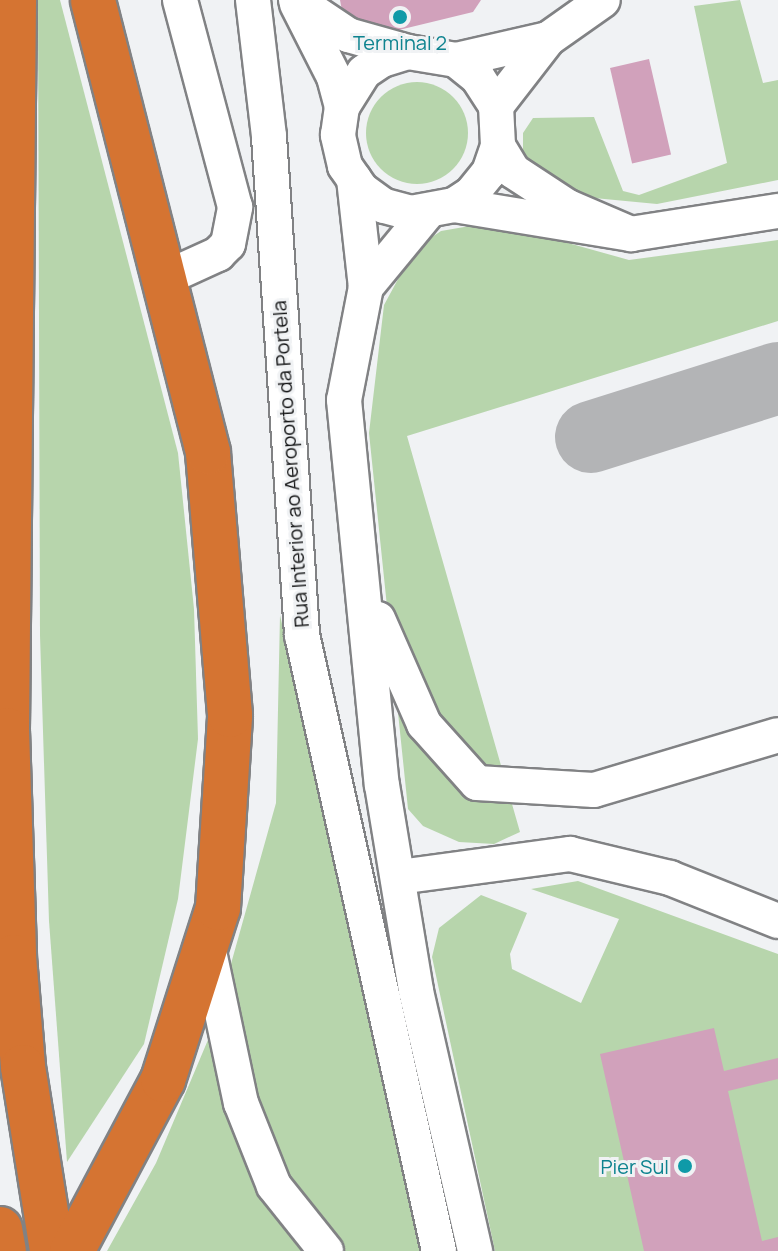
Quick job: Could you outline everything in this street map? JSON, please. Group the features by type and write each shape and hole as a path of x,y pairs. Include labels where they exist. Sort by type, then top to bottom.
{"highway":[{"path":"14,0 7,730 14,957 39,1182 52,1251"},
{"path":"72,1251 163,1080 218,908 228,745 226,627 208,452 161,280 93,0"},
{"path":"64,1251 94,1210"}],"street":[{"path":"161,280 218,254 228,244 235,207 180,0"},
{"name":"Rua Interior ao Aeroporto da Portela","path":"253,0 268,123 302,635 439,1251"},
{"path":"295,0 348,35 408,52 456,60 548,39"},
{"path":"295,0 334,77 342,107 338,135 354,179 366,287 344,400 382,785 416,991 475,1251"},
{"path":"496,106 548,39 603,0"},
{"path":"342,107 364,72 408,52"},
{"path":"366,287 441,209 489,172 498,146 496,106 478,78 456,60"},
{"path":"498,146 513,171 568,207 631,234"},
{"path":"354,179 384,206 441,209 631,234 778,211"},
{"path":"359,548 382,636 424,724 477,783 594,790 778,735"},
{"path":"399,877 570,854 670,878 778,921"},
{"path":"207,942 241,1103 274,1186 326,1251"}],"green space":[{"path":"38,0 60,0 178,453 194,609 198,739 178,899 144,1044 67,1162 49,921 40,636"},
{"path":"740,0 763,83 778,80 778,180 657,204 594,198 538,173 523,155 523,133 533,118 594,117 623,191 639,195 727,163 694,6"},
{"path":"417,82 436,86 453,97 464,114 468,133 464,152 453,169 436,180 417,184 398,180 381,169 370,152 366,133 370,114 381,97 398,86"},
{"path":"493,222 629,260 778,240 778,321 407,436 520,832 494,844 459,842 423,826 408,809 369,433 384,305 403,270 420,245 441,231"},
{"path":"280,615 421,1251 107,1251 156,1163 213,1028 276,803"},
{"path":"578,881 778,954 778,1251 495,1251 432,957 439,928 481,895 527,913 510,954 512,969 581,1003 619,919 531,889"}],"building":[{"name":"Terminal 2","path":"340,0 481,0 473,12 370,37 344,21"},
{"path":"649,59 671,154 632,163 610,68"},
{"name":"Pier Sul","path":"714,1028 724,1071 778,1058 778,1079 728,1091 762,1241 778,1237 778,1251 644,1251 600,1054"}],"taxiway":[{"path":"591,437 778,378"}],"place":[{"name":"Terminal 2","path":"400,17"},
{"name":"Pier Sul","path":"685,1166"}]}
